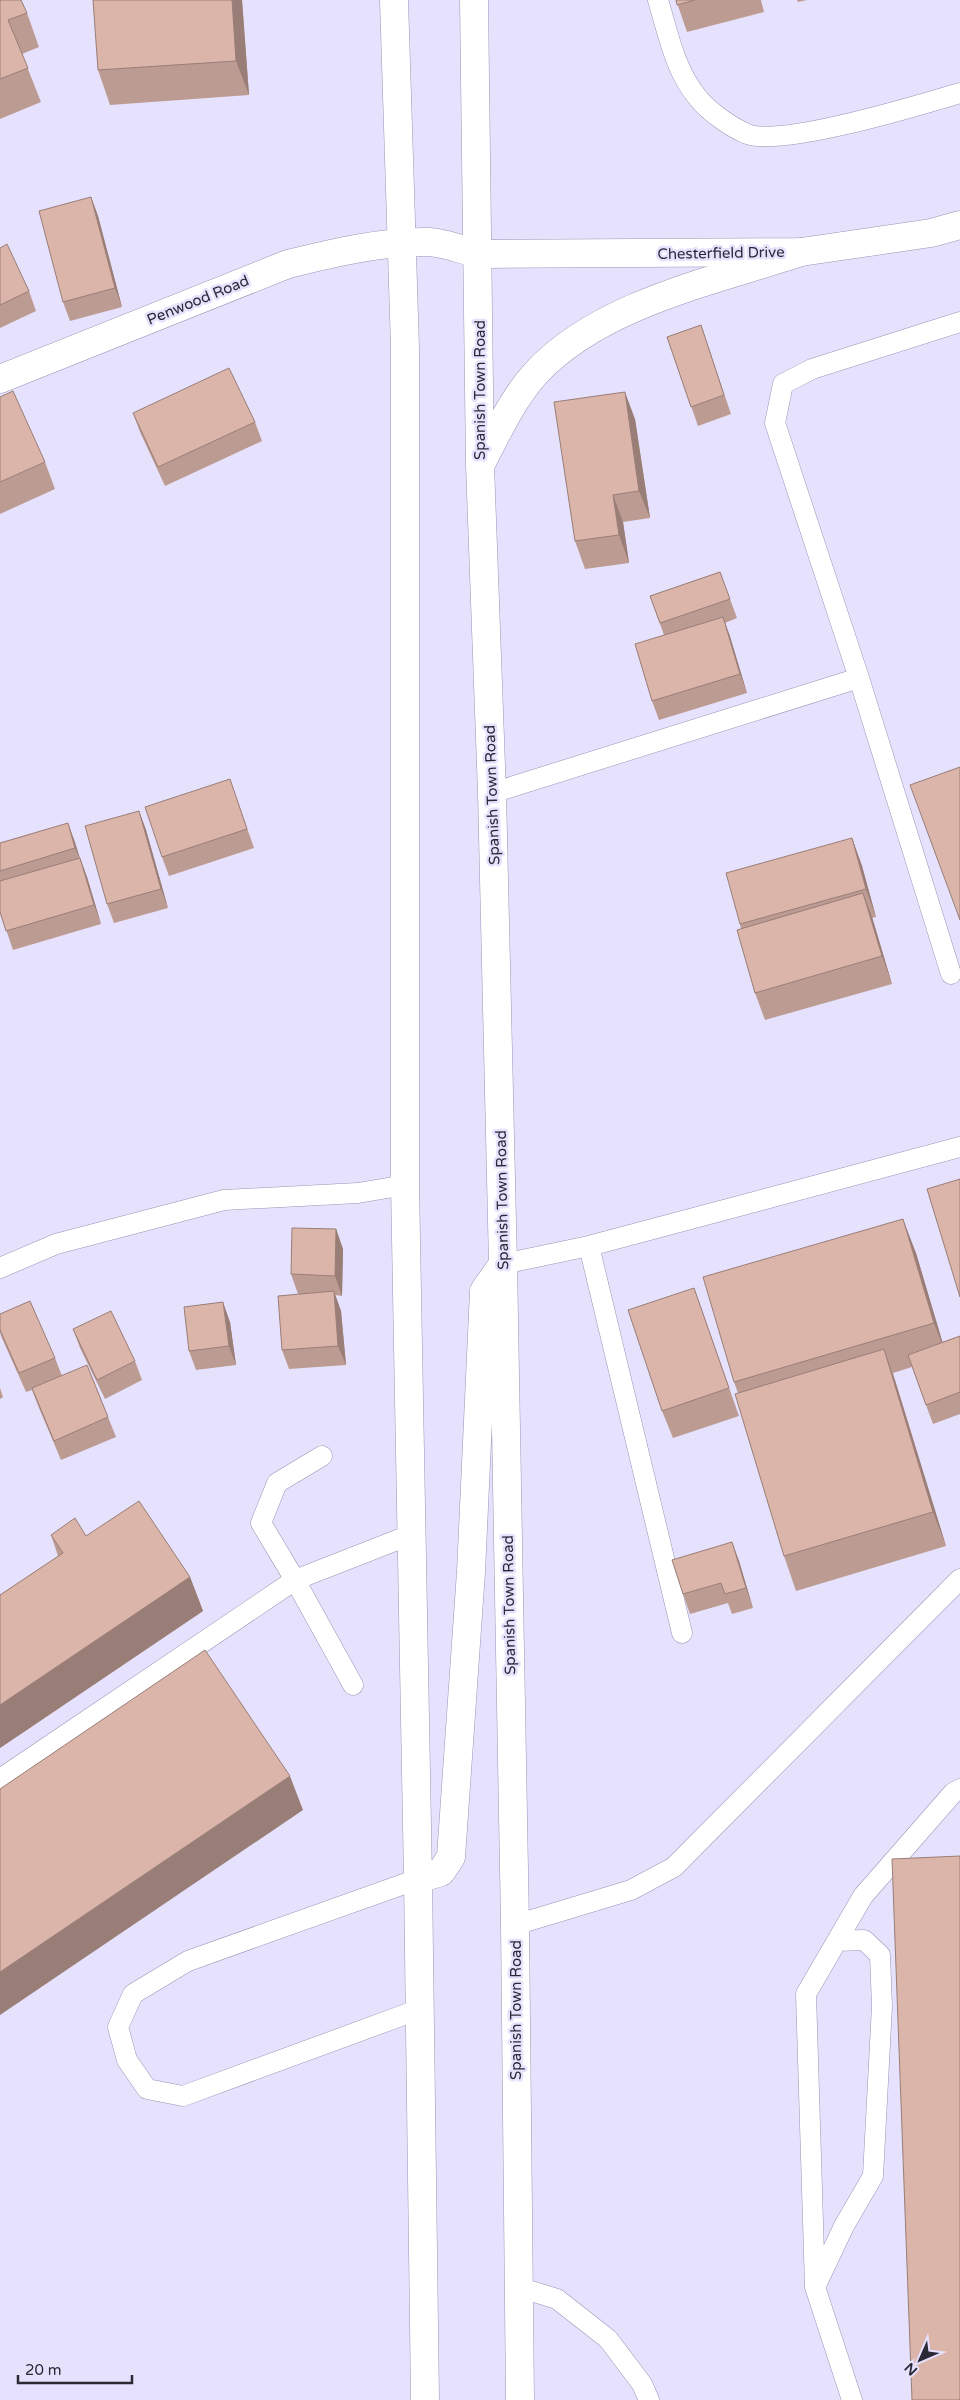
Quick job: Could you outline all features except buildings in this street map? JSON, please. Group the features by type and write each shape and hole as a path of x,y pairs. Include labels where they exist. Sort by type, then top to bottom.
{"main road":[{"path":"394,0 405,348 405,1185 410,1535 418,1879 425,2400"},
{"name":"Spanish Town Road","path":"474,0 479,254 480,465 492,793 503,1264 515,1925 520,2400"},
{"name":"Chesterfield Drive","path":"479,254 801,252 922,235 960,225"},
{"name":"Penwood Road","path":"0,379 288,264 333,253 403,243 432,242 479,254"},
{"path":"480,465 512,403 536,374 571,343 607,322 652,300 801,252"},
{"path":"418,1879 441,1872 452,1857 471,1572 484,1291 503,1264"}],"lane":[{"path":"658,0 680,70 698,99 722,119 748,134 781,135 834,126 960,93"},
{"path":"950,974 859,678 775,423 783,384 812,369 960,322"},
{"path":"492,793 859,678"},
{"path":"503,1264 589,1246 960,1147"},
{"path":"0,1268 56,1244 224,1200 358,1193 405,1185"},
{"path":"589,1246 682,1633"},
{"path":"322,1456 277,1483 261,1523 295,1580 353,1686"},
{"path":"0,1779 295,1580 410,1535"},
{"path":"515,1925 631,1890 674,1867 960,1579"},
{"path":"852,2400 815,2287 806,1994 863,1896 954,1792 960,1789"},
{"path":"418,1879 188,1961 133,1994 118,2027 127,2060 147,2089 183,2096 420,2009"},
{"path":"815,2287 844,2226 873,2176 882,2006 880,1955 864,1940 837,1941"},
{"path":"518,2287 557,2299 608,2339 642,2384 649,2400"}]}
